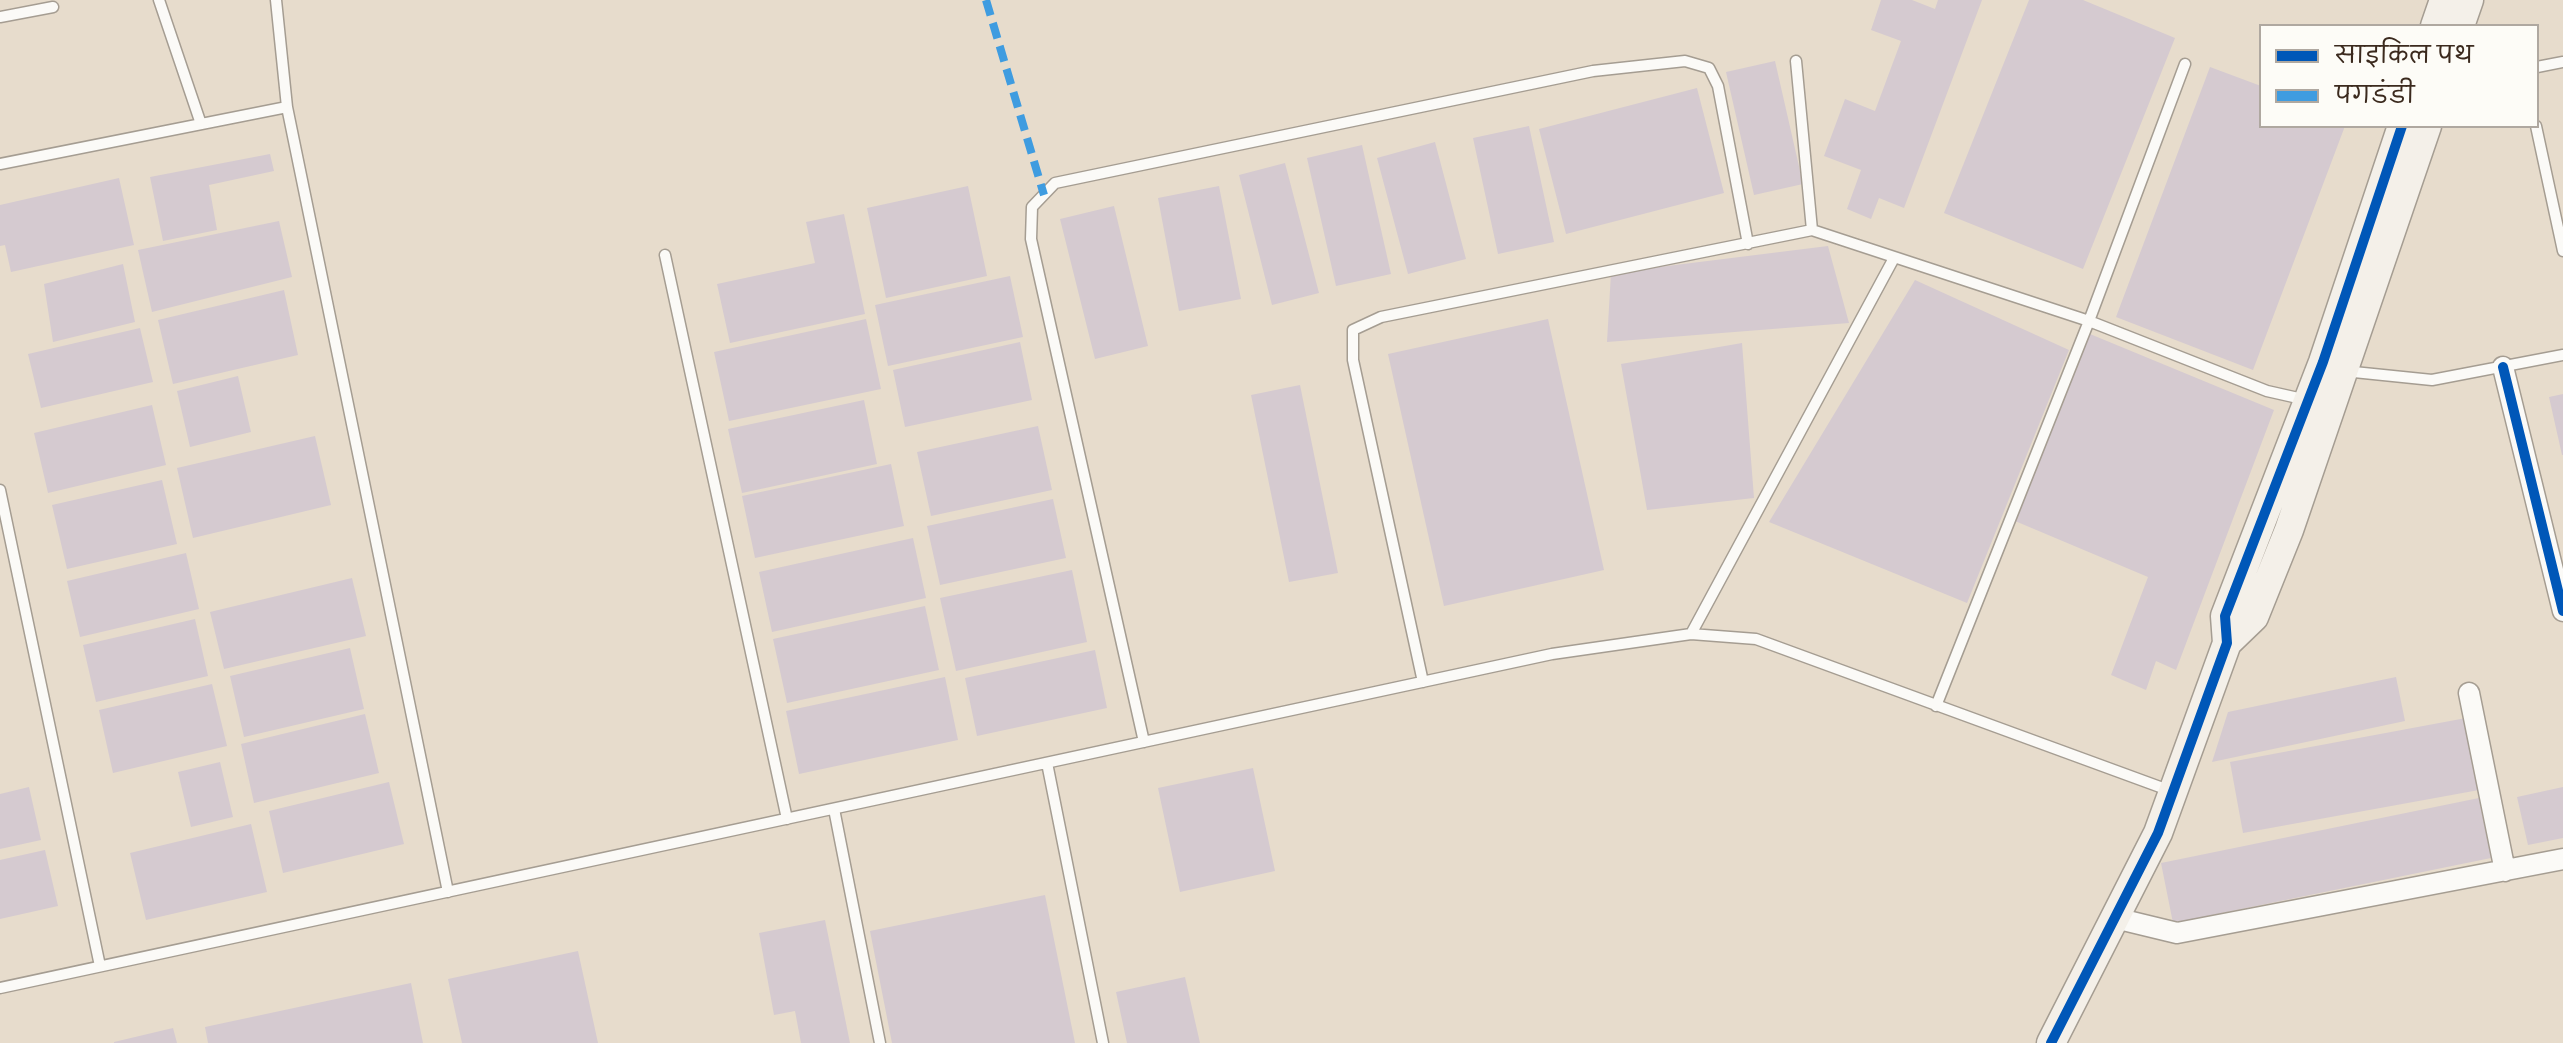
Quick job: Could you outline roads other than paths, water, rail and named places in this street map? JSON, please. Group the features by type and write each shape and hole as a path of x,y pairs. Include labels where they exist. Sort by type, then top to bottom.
{"street":[{"path":"2436,24 2444,0"},
{"path":"2461,24 2469,0"},
{"path":"2227,643 2254,617 2289,530 2401,128"},
{"path":"2051,1043 2158,833 2227,643 2225,616 2307,400 2333,367 2426,128"},
{"path":"2503,367 2563,611"},
{"path":"2469,693 2505,871"},
{"path":"2115,918 2177,933 2563,859"}],"lane":[{"path":"159,0 201,124"},
{"path":"276,0 287,107 448,892"},
{"path":"0,17 53,7"},
{"path":"1144,742 1031,239 1032,207 1055,183 1593,71 1685,61 1709,68 1718,86 1748,244"},
{"path":"1796,61 1812,230"},
{"path":"2539,67 2563,62"},
{"path":"1936,706 2089,321 2185,64"},
{"path":"0,164 287,107"},
{"path":"2536,128 2563,251"},
{"path":"1423,682 1353,360 1353,330 1381,317 1812,230 2089,321 2267,391 2307,400"},
{"path":"665,255 787,819"},
{"path":"1691,634 1894,258"},
{"path":"2333,367 2432,380 2563,355"},
{"path":"0,490 100,966"},
{"path":"0,988 1552,654 1691,634 1756,639 2173,792"},
{"path":"1047,763 1103,1043"},
{"path":"834,809 880,1043"}]}
